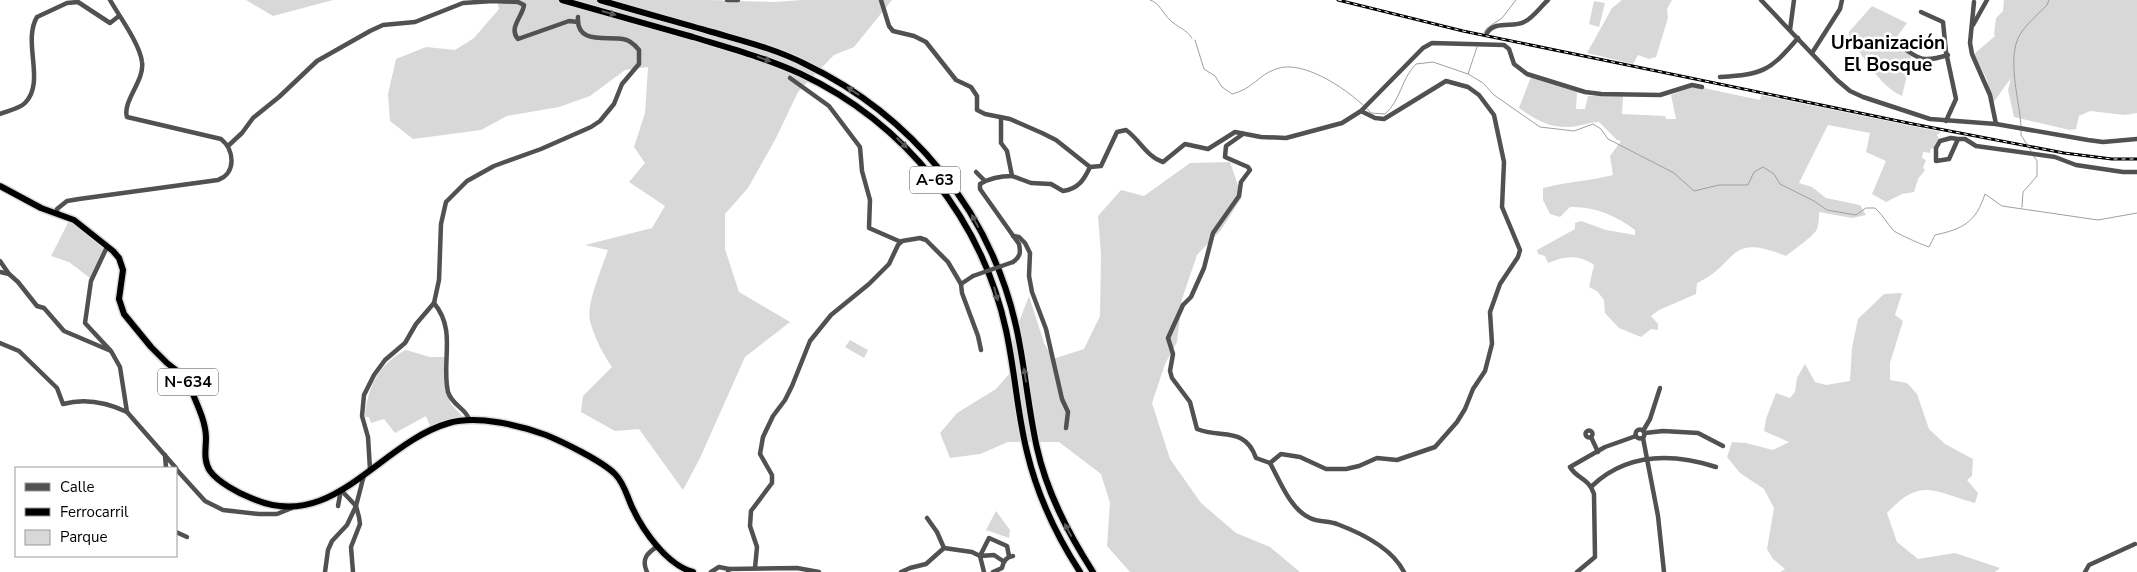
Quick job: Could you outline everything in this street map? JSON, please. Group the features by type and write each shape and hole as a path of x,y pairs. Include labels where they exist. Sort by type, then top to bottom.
{"highway":[{"name":"A-63","path":"562,0 746,53 802,75 863,111 891,132 916,157 940,186 961,217 980,251 994,286 1006,330 1025,443 1036,485 1063,544 1080,572"},
{"name":"A-63","path":"600,0 748,42 805,63 838,81 897,124 923,149 948,178 970,210 1004,283 1016,326 1037,450 1046,481 1060,514 1093,572"},
{"name":"N-634","path":"0,186 41,208 74,220 119,258 123,276 119,299 124,314 161,358 185,377 206,430 206,461 211,473 242,495 253,500 292,508 315,504 342,490 401,448 434,429 469,419 483,420 548,436 608,468 621,481 632,508 658,546 674,563 693,572"}],"street":[{"path":"57,213 57,209 61,204 79,199 223,178 231,166 228,146 215,136 127,117 127,109 141,75 142,62 138,48 110,0"},
{"path":"727,0 738,0"},
{"path":"881,0 889,26 893,30 914,36 926,42 956,80 971,87 976,96 977,110 985,114 1010,119 1049,137 1090,167 1101,166 1118,132 1126,130 1135,136 1155,159 1163,162 1185,144 1208,149 1216,146 1228,135 1235,132 1286,138 1342,124 1362,110 1422,48 1432,43 1504,45 1509,49 1514,64 1527,74 1585,92 1660,95 1692,85 1702,87"},
{"path":"1487,33 1489,29 1497,26 1524,22 1548,0"},
{"path":"1761,0 1837,80 1850,90 1916,115 1946,121 2021,127 2103,142 2137,139"},
{"path":"1790,30 1794,0"},
{"path":"1812,53 1840,9 1842,0"},
{"path":"1972,28 1987,0"},
{"path":"228,146 242,134 253,118 279,97 317,61 333,50 383,25 415,22 463,3 494,1 518,2 524,5 514,29 515,36 518,39 578,19 582,31 589,36 600,39 623,39 630,41 639,50 639,64 622,84 614,104 600,121 541,149 494,166 467,181 446,202 442,218 439,280 434,303 416,324 405,343 384,360 374,374 364,395 362,416 368,437 367,471 356,506 347,525 332,541 327,556 325,572"},
{"path":"0,114 24,104 32,90 35,70 32,60 32,42 37,17 67,3 78,2 110,23 120,16"},
{"path":"1974,2 1972,54 1990,95 1996,124"},
{"path":"1921,12 1943,22 1946,52 1956,99 1946,121"},
{"path":"1720,77 1759,72 1784,54 1798,38"},
{"path":"1480,44 1484,39"},
{"path":"1894,41 1915,56 1926,61 1948,55"},
{"path":"790,78 829,106 860,147 862,171 870,200 869,228 901,242 920,238 926,240 948,262 961,284 962,293 978,336 981,350"},
{"path":"1270,463 1281,454 1290,454 1326,469 1346,469 1359,466 1377,458 1397,460 1435,447 1457,422 1465,409 1472,389 1485,371 1492,344 1490,312 1500,284 1518,257 1520,250 1502,207 1504,162 1496,126 1490,110 1479,95 1468,88 1446,81 1384,119 1375,118 1362,110"},
{"path":"1000,118 1001,143 1007,151 1012,176"},
{"path":"1243,134 1226,146 1225,156 1248,167 1249,173 1242,182 1239,196 1213,233 1204,268 1191,297 1183,305 1168,338 1173,354 1170,371 1172,378 1190,402 1198,429 1210,435 1238,435 1250,446 1256,458 1270,463 1295,507 1310,519 1335,523 1376,543 1400,564 1404,572"},
{"path":"1958,139 1950,159 1936,160 1936,148 1940,140 1951,138 1965,139 1976,146 2055,157 2076,165 2123,172 2137,172"},
{"path":"961,284 974,276 1013,262 1021,252 1019,244 980,189 980,184 1000,176 1012,176 1032,183 1051,184 1063,191 1073,190 1084,180 1090,167"},
{"path":"976,172 985,181"},
{"path":"1013,236 1019,237 1025,243 1030,253 1029,276 1032,292 1046,329 1062,399 1068,412 1066,428"},
{"path":"755,568 757,547 749,518 755,502 772,483 772,475 760,454 763,437 773,416 785,400 792,386 810,341 831,316 870,284 889,264 901,242"},
{"path":"107,247 91,281 85,322 110,351 120,367 127,412"},
{"path":"0,261 8,274 18,282 37,306 44,308 64,331 110,351"},
{"path":"0,272 8,274"},
{"path":"434,303 441,312 447,332 448,391 451,400 469,419"},
{"path":"0,343 19,350 57,388 63,404 85,400 108,404 127,412 145,435 165,453 175,467"},
{"path":"1577,572 1595,557 1594,494 1592,486 1584,478 1574,473 1570,466 1636,436 1639,439 1644,434 1660,388"},
{"path":"1636,436 1637,430 1644,434 1663,431 1698,433 1723,446"},
{"path":"1644,434 1658,516 1664,572"},
{"path":"1591,437 1598,452"},
{"path":"165,453 166,467"},
{"path":"1592,486 1618,469 1647,459 1667,457 1693,460 1716,467"},
{"path":"178,471 205,501 218,508 259,514 277,514 292,508"},
{"path":"338,506 342,490"},
{"path":"342,490 356,506 360,524 351,548 353,572"},
{"path":"927,518 937,532 944,548"},
{"path":"178,533 187,537"},
{"path":"984,572 980,556 989,538 1008,546 1011,556 1003,561 1002,568 993,572"},
{"path":"2085,572 2089,565 2135,544"},
{"path":"647,572 644,558 647,553 658,546"},
{"path":"901,572 926,564 944,548 972,552 980,556 994,555 1003,561"},
{"path":"712,572 719,567 728,571 755,568 797,568 819,572"}],"green space":[{"path":"246,0 333,0 273,16"},
{"path":"497,0 709,0 775,2 802,0 892,0 854,47 834,55 798,92 775,140 748,188 725,214 725,249 739,292 790,322 745,357 700,458 683,490 639,429 615,431 581,412 583,396 612,367 596,339 589,314 595,286 608,250 585,245 652,228 665,206 629,182 645,163 634,147 645,113 648,67 625,70 590,96 559,107 507,116 481,130 413,139 390,121 388,94 396,59 426,47 455,50 474,38 499,9"},
{"path":"1622,0 1672,0 1667,9 1668,18 1656,57 1649,59 1638,55 1633,64 1587,53 1612,8"},
{"path":"2004,0 2137,0 2137,113 2125,115 2090,111 2079,116 2076,129 2070,130 2014,117 2008,90 2011,78 1993,103 1987,80 1974,54 1995,36 1996,18 2003,11"},
{"path":"1594,1 1605,3 1599,27 1589,24"},
{"path":"1872,6 1907,23 1894,41 1912,54 1902,96 1880,79 1850,38 1849,32"},
{"path":"1531,77 1577,92 1576,109 1585,109 1588,96 1623,96 1622,114 1665,116 1666,119 1676,119 1671,95 1694,86 1760,100 1761,95 1941,132 1937,135 1939,139 1934,149 1931,148 1930,153 1923,152 1922,158 1926,160 1923,168 1925,170 1918,179 1914,192 1902,194 1886,202 1872,194 1886,161 1866,152 1870,133 1828,125 1799,183 1812,187 1826,198 1860,205 1866,215 1852,218 1819,212 1818,225 1815,232 1786,256 1767,249 1753,247 1735,253 1711,275 1697,283 1696,294 1659,310 1651,316 1658,324 1658,330 1651,329 1641,337 1619,328 1605,313 1604,300 1597,291 1589,287 1594,265 1588,261 1571,257 1548,263 1545,256 1538,254 1537,250 1575,229 1575,223 1581,221 1606,230 1635,235 1635,230 1613,216 1588,208 1570,207 1560,217 1550,214 1543,200 1543,188 1613,175 1610,156 1621,141 1617,140 1599,122 1571,127 1549,125 1537,120 1519,108"},
{"path":"1230,162 1242,197 1221,230 1197,255 1182,299 1177,342 1165,364 1152,403 1170,459 1201,503 1236,533 1270,547 1300,572 1130,572 1107,546 1110,503 1101,474 1059,442 1008,442 980,454 950,458 940,433 957,413 996,389 1009,374 1014,335 1029,296 1044,343 1053,359 1084,349 1100,316 1101,254 1098,216 1121,190 1144,196 1190,163"},
{"path":"69,221 103,248 101,260 90,278 69,262 51,256"},
{"path":"1902,293 1895,315 1903,321 1890,363 1890,380 1907,383 1917,394 1929,429 1945,444 1973,459 1972,476 1967,480 1978,493 1975,503 1928,490 1909,494 1887,513 1897,542 1918,559 1955,553 2000,568 1995,572 1780,572 1785,569 1773,559 1767,549 1774,508 1764,489 1740,473 1727,457 1732,442 1746,443 1773,450 1789,442 1764,431 1766,419 1776,393 1790,398 1795,392 1797,378 1805,364 1815,382 1826,385 1850,381 1852,348 1858,319 1884,294"},
{"path":"850,340 868,350 864,358 845,347"},
{"path":"406,350 430,357 445,357 446,392 451,404 462,416 430,426 426,416 395,433 384,419 371,423 369,417 365,417 368,396 376,378 388,362"},
{"path":"996,511 1010,530 1009,538 986,530"}],"waterway":[{"path":"1150,0 1192,38"},
{"path":"1484,33 1487,28 1502,18 1516,0"},
{"path":"2021,127 2014,64 2017,40 2023,30 2047,5 2049,0"},
{"path":"1195,40 1204,69 1215,76 1222,87 1232,94 1245,89 1276,69 1287,67 1300,68 1327,79 1340,87 1371,113 1385,114 1416,64 1433,62 1468,74 1483,83 1494,95 1540,127 1574,131 1593,124 1601,129 1608,139 1674,173 1694,191 1719,185 1748,185 1754,172 1763,167 1774,174 1780,184 1814,201 1827,210 1856,215 1866,208 1875,208 1895,232 1929,247 1935,235 1961,227 1973,218 1985,194 2002,206 2098,220 2137,213"},
{"path":"1468,74 1477,47"},
{"path":"2021,131 2021,135 2031,151"},
{"path":"2022,207 2023,192 2037,176 2037,161 2033,155"}],"tunnel":[{"path":"578,17 583,0"}],"railway":[{"path":"1338,0 1463,31 1913,124 2064,153 2112,159 2137,159"}],"district":[{"name":"Urbanización El Bosque","path":"1888,54"}]}
